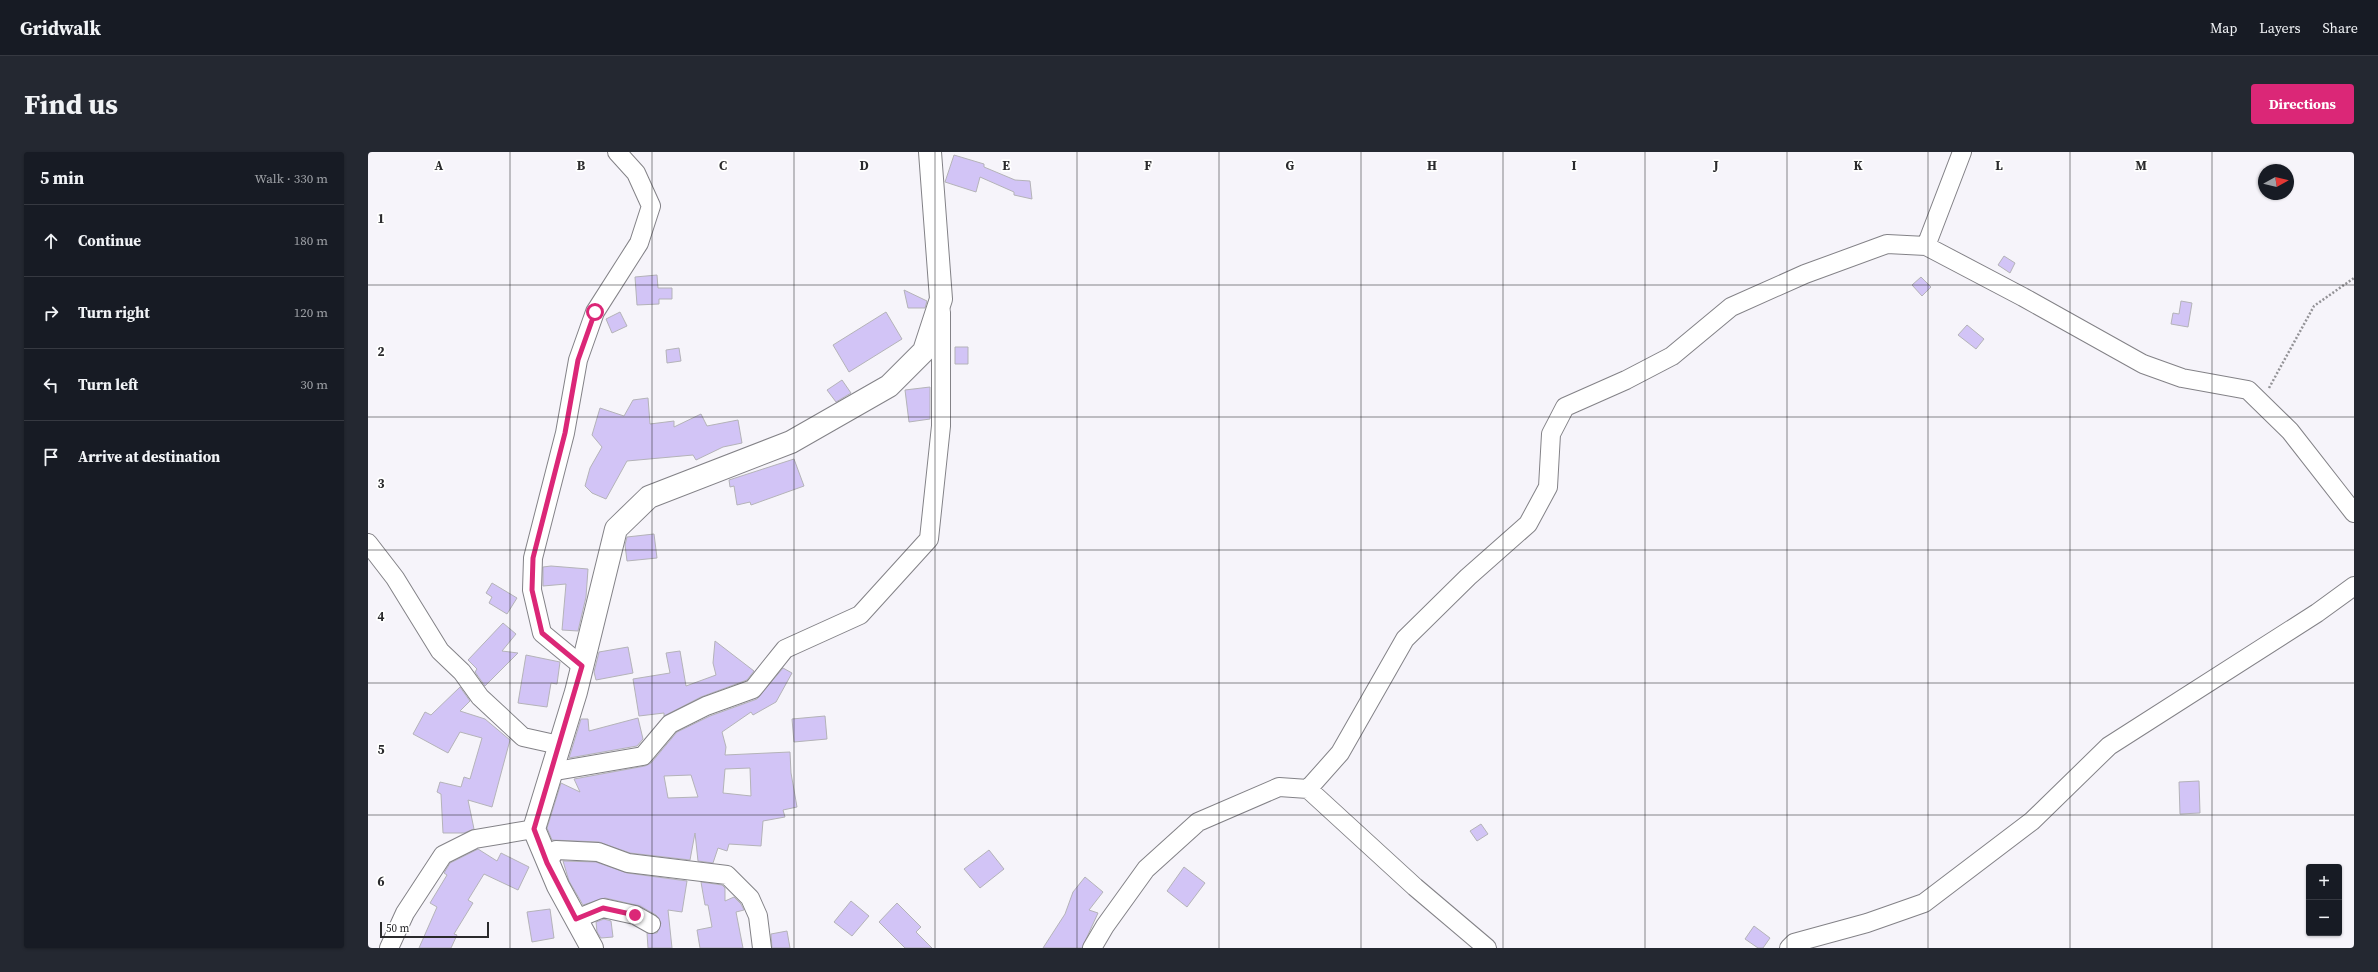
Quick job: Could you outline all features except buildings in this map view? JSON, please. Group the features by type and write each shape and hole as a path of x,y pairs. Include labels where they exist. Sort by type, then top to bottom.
{"main road":[{"path":"592,948 547,863 534,829 582,666 616,529 649,497 790,442 889,386 924,351 940,299 930,152"}],"street":[{"path":"582,666 542,633 532,590 533,558 565,433 578,360 595,312 639,243 651,206 636,173 617,152"},
{"path":"1926,246 1962,152"},
{"path":"1308,789 1340,753 1404,639 1468,577 1528,524 1548,487 1551,434 1564,407 1626,380 1672,356 1731,307 1805,274 1887,244 1926,246 2023,297 2143,364 2182,378 2248,390 2290,431 2354,513"},
{"path":"550,772 643,756 670,724 706,706 752,689 785,649 860,615 929,539 941,426 940,299"},
{"path":"368,543 395,578 440,651 462,672 480,697 523,737 558,745"},
{"path":"1789,948 1794,943 1867,922 1924,903 2032,821 2109,746 2317,613 2354,586"},
{"path":"1092,948 1105,926 1146,869 1198,822 1280,787 1308,789 1415,887 1487,948"},
{"path":"390,948 405,913 443,855 475,839 534,829"},
{"path":"547,863 556,850 598,852 628,863 727,875 750,898 758,916 762,948"},
{"path":"576,919 603,908 635,915 651,924"}],"path":[{"path":"2261,402 2314,306 2354,278"}],"route":[{"path":"595,312 578,360 565,433 533,558 532,590 542,633 582,666 576,692 544,790 534,829 540,848 576,919 603,908 635,915"}]}
